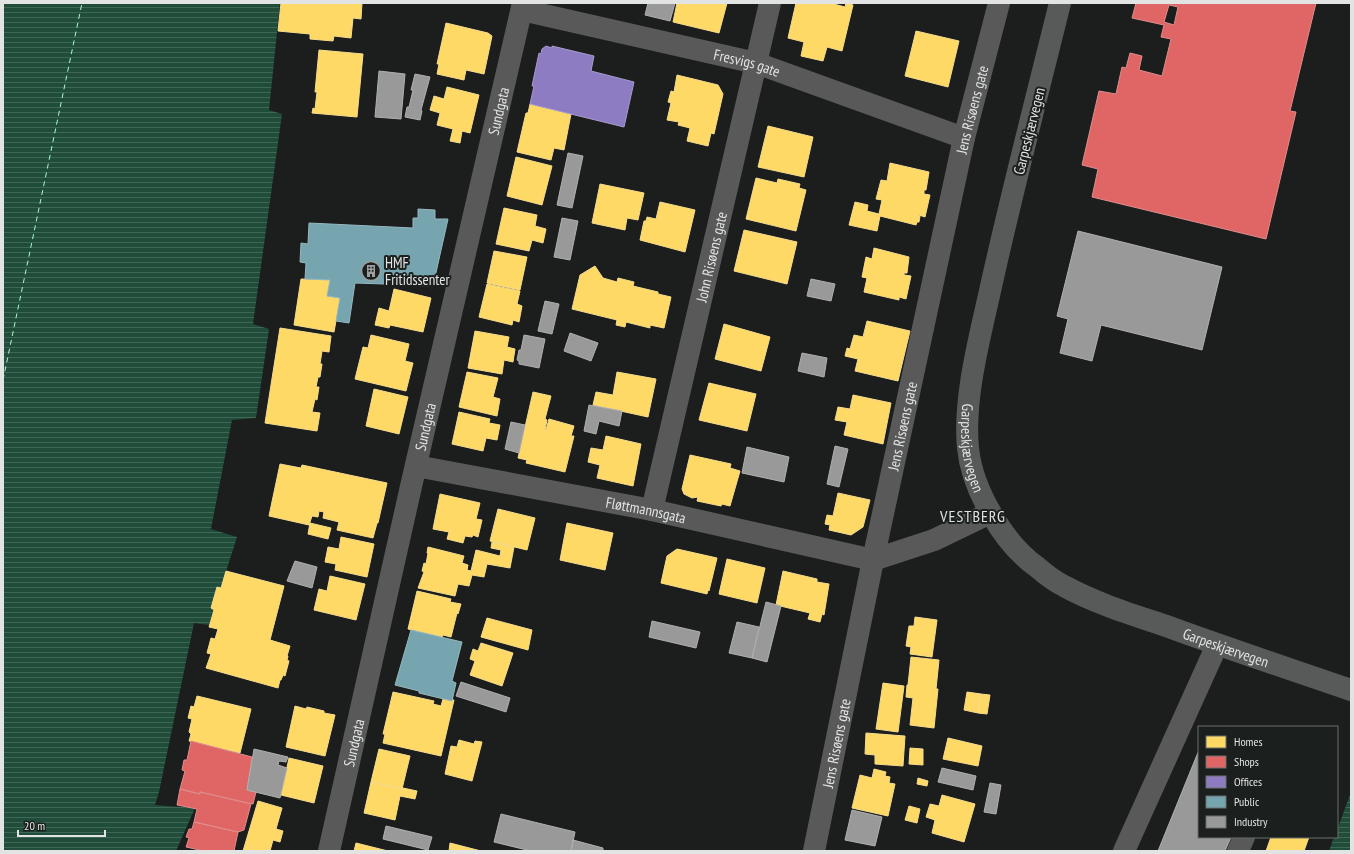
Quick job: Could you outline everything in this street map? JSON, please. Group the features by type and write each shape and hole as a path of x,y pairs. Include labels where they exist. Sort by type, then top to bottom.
{"main road":[{"name":"Garpeskjærvegen","path":"1060,3 1000,247 981,330 971,386 966,421 968,451 975,482 990,513 1012,544 1034,566 1063,586 1110,606 1217,645 1351,690"}],"street":[{"name":"John Risøens gate","path":"652,510 770,3"},
{"name":"Jens Risøens gate","path":"814,851 873,560 964,138 999,3"},
{"name":"Fresvigs gate","path":"522,6 756,63 964,138"},
{"name":"Sundgata","path":"329,851 522,6"},
{"name":"Fløttmannsgata","path":"416,466 652,510 873,560"},
{"path":"873,560 934,540 990,513"},
{"path":"1124,851 1217,645"},
{"path":"1238,851 1244,838"}],"shaded area":[{"path":"3,3 280,3 269,110 282,114 253,324 269,329 256,418 232,420 211,529 237,537 209,625 194,623 155,805 195,808 176,851 3,851"},
{"path":"1351,792 1351,851 1329,851 1334,838 1338,838 1338,827"}],"building: Homes":[{"path":"281,3 362,3 361,19 353,18 351,38 334,36 333,41 310,39 310,34 278,31"},
{"path":"677,3 727,3 719,33 673,22"},
{"path":"796,3 830,3 845,7 846,3 853,5 842,51 827,47 823,61 801,56 804,42 788,38"},
{"path":"446,23 488,33 492,36 484,74 466,70 464,80 437,74 439,64 437,64"},
{"path":"916,31 959,41 948,87 905,76"},
{"path":"319,50 363,54 357,117 312,113 313,108 315,109 317,92 315,92"},
{"path":"677,75 718,85 723,94 714,134 711,133 708,146 687,141 690,128 678,125 679,122 667,120 671,103 668,102 671,91 674,92"},
{"path":"447,87 479,95 470,133 462,131 460,143 450,141 453,129 437,125 440,113 430,110 434,96 444,99"},
{"path":"530,104 571,114 564,150 554,148 551,160 517,152 526,113 528,113"},
{"path":"768,126 813,137 804,177 758,167"},
{"path":"516,157 552,166 542,205 507,196"},
{"path":"890,163 929,172 926,190 924,190 924,194 930,195 925,217 919,215 919,222 917,222 916,225 880,216 877,231 849,225 855,202 868,205 867,211 879,214 882,200 876,199 881,180 887,181"},
{"path":"756,178 777,183 778,179 800,184 799,188 806,190 796,231 746,219"},
{"path":"600,184 644,193 638,220 627,218 625,230 592,223"},
{"path":"660,202 695,210 685,252 640,240 644,221 646,221 647,217 656,219"},
{"path":"504,208 537,215 535,226 546,229 543,243 532,240 529,251 496,244"},
{"path":"744,230 797,242 787,284 734,271"},
{"path":"874,248 909,257 907,273 904,273 904,275 911,276 906,299 899,297 899,300 864,292 867,278 862,277 866,257 872,259"},
{"path":"494,251 527,257 520,290 487,283"},
{"path":"595,266 603,278 617,282 618,278 634,282 633,286 671,297 664,328 650,325 650,328 626,322 625,327 616,325 617,320 572,309 580,275"},
{"path":"301,279 330,280 327,296 340,298 334,332 294,325"},
{"path":"487,284 520,291 517,304 522,306 519,322 513,320 512,325 479,317"},
{"path":"394,289 431,298 423,332 390,325 389,328 375,325 379,308 389,311"},
{"path":"867,321 910,331 898,381 855,371 858,359 845,356 847,348 850,349 854,335 863,337"},
{"path":"724,324 770,337 761,371 715,359"},
{"path":"280,328 331,336 329,352 322,351 320,377 318,377 316,387 319,387 317,400 315,399 312,412 320,413 317,431 265,423"},
{"path":"475,331 509,337 507,347 515,349 513,362 504,360 502,374 468,368"},
{"path":"371,335 409,344 405,361 413,363 406,391 355,379 363,347 368,348"},
{"path":"467,372 498,378 493,397 500,399 497,416 459,407"},
{"path":"617,372 656,379 648,417 593,405 596,392 613,395"},
{"path":"709,383 756,394 747,431 699,420"},
{"path":"374,389 408,397 399,434 366,426"},
{"path":"533,392 551,396 545,419 547,420 545,430 549,419 574,426 571,436 574,436 565,472 526,463 527,460 518,458"},
{"path":"853,395 891,403 883,444 844,435 847,422 835,420 838,407 850,409"},
{"path":"459,412 490,419 489,423 500,425 497,440 486,438 483,451 452,444"},
{"path":"606,436 641,444 633,486 597,478 600,465 588,462 591,448 603,450"},
{"path":"690,455 731,464 730,468 740,471 730,506 722,504 721,506 697,501 698,497 692,498 684,494 682,489"},
{"path":"280,464 301,468 302,465 387,483 373,538 337,530 339,522 323,518 324,512 319,511 318,517 312,516 309,525 269,516"},
{"path":"838,493 870,500 863,527 851,535 829,530 830,525 825,524 827,515 833,516"},
{"path":"440,494 480,503 476,519 482,520 478,537 473,535 472,537 465,536 463,543 447,539 449,532 433,529"},
{"path":"498,509 535,518 527,550 490,541"},
{"path":"310,523 331,528 328,539 308,534"},
{"path":"567,523 613,533 605,570 560,560"},
{"path":"341,537 374,544 367,577 335,570 336,564 325,562 328,547 339,549"},
{"path":"492,542 514,547 510,568 487,564 484,577 472,575 469,586 458,584 455,596 418,588 424,572 422,571 424,563 426,564 428,547 464,556 462,563 468,565 467,570 471,571 476,550 500,556 501,550 491,548"},
{"path":"677,549 717,558 707,594 661,583 667,556"},
{"path":"727,559 765,568 757,603 719,594"},
{"path":"226,571 284,586 270,640 290,646 287,656 287,660 289,661 285,676 283,675 280,680 278,688 206,668 211,654 207,653 211,638 215,639 218,629 209,627 214,610 211,608 217,587 221,588"},
{"path":"783,571 817,579 817,582 829,584 824,615 822,614 820,622 808,619 810,613 776,605"},
{"path":"330,576 365,584 356,620 314,610 319,589 327,591"},
{"path":"417,591 451,599 450,602 461,604 458,614 457,613 451,637 443,635 442,637 408,629"},
{"path":"915,617 937,620 932,657 910,654 911,647 906,646 909,626 914,626"},
{"path":"487,618 532,630 528,650 481,637"},
{"path":"481,643 513,653 502,686 470,675 475,661 470,659 473,649 478,651"},
{"path":"911,657 939,660 934,728 910,725 913,698 906,697"},
{"path":"883,683 904,686 898,732 876,729"},
{"path":"393,692 434,701 433,704 441,706 443,699 454,700 441,756 383,743 385,734 383,734"},
{"path":"967,692 981,694 978,713 964,710"},
{"path":"981,694 990,695 987,714 978,713"},
{"path":"197,696 251,709 240,753 189,741 191,734 189,732 192,719 188,718 191,706 194,707"},
{"path":"295,706 306,709 307,707 335,715 325,756 286,747"},
{"path":"866,733 905,736 903,766 875,764 875,755 865,754"},
{"path":"948,738 982,746 978,766 943,759"},
{"path":"459,740 474,744 475,741 482,742 472,781 445,774 451,746 457,747"},
{"path":"910,748 923,749 923,765 909,764"},
{"path":"379,749 410,756 402,789 371,782"},
{"path":"289,758 323,766 314,803 281,795"},
{"path":"874,769 886,772 885,776 890,777 889,783 895,784 888,816 852,808 860,775 872,778"},
{"path":"918,778 928,781 927,786 917,784"},
{"path":"371,782 417,791 415,799 400,796 395,820 364,813"},
{"path":"942,795 975,804 964,842 932,833 935,820 926,817 930,804 939,806"},
{"path":"258,801 282,808 276,829 283,831 280,842 273,840 270,851 243,851"},
{"path":"909,806 920,809 917,823 905,820"},
{"path":"1271,838 1309,838 1304,851 1266,851"},
{"path":"356,843 388,851 354,851"},
{"path":"450,843 481,851 449,851"}],"building: Shops":[{"path":"1136,3 1316,3 1290,111 1296,112 1266,239 1092,197 1098,169 1082,165 1099,91 1116,94 1122,67 1126,68 1130,53 1142,56 1139,70 1162,76 1171,39 1161,37 1164,25 1132,18","holes":["1169,5 1178,7 1174,25 1164,22"]},
{"path":"191,741 252,757 247,790 256,792 253,804 180,789 185,771 182,770 184,760 187,760"},
{"path":"180,789 251,804 244,830 238,832 194,822 197,809 177,805"},
{"path":"194,822 238,832 234,851 204,851 186,847 189,838 186,837 189,829 192,829"}],"building: Offices":[{"path":"546,46 552,48 552,46 594,56 591,71 634,82 624,127 530,104 539,53 541,54 542,49"}],"building: Public":[{"name":"HMF Fritidssenter","path":"418,209 435,210 435,219 448,219 433,286 408,285 408,281 384,279 384,284 355,283 349,323 336,321 340,298 327,296 330,280 305,279 306,263 300,262 301,243 308,244 309,223 413,228 413,218 418,218"},
{"path":"411,630 462,642 452,681 456,683 452,701 419,693 419,691 395,685"}],"building: Industry":[{"path":"648,3 675,3 670,21 645,15"},
{"path":"379,71 405,74 401,119 375,117"},
{"path":"415,74 430,77 421,110 420,120 405,117 413,90 411,90"},
{"path":"568,153 583,156 572,208 557,205"},
{"path":"562,218 578,221 570,260 554,257"},
{"path":"1078,231 1222,267 1202,350 1101,325 1092,361 1060,353 1068,319 1057,316"},
{"path":"811,279 835,284 831,301 807,296"},
{"path":"545,301 559,304 552,334 538,331"},
{"path":"570,333 598,343 591,361 564,351"},
{"path":"524,335 545,339 539,368 519,364 519,361 517,360"},
{"path":"802,353 827,358 824,377 798,371"},
{"path":"589,405 622,411 619,426 599,421 596,434 584,431"},
{"path":"511,422 525,425 519,453 505,449"},
{"path":"835,446 848,449 839,487 827,484"},
{"path":"747,447 789,457 784,482 742,473"},
{"path":"295,561 317,567 312,588 287,581"},
{"path":"766,602 781,606 767,662 752,658"},
{"path":"652,621 700,632 696,648 649,637"},
{"path":"737,622 759,627 752,658 729,653"},
{"path":"461,682 510,698 506,712 456,696"},
{"path":"254,749 288,757 286,762 279,761 278,765 287,768 280,798 247,790"},
{"path":"1198,752 1198,838 1231,838 1225,851 1158,851"},
{"path":"942,768 976,776 973,790 938,782"},
{"path":"990,783 1001,785 996,814 984,812"},
{"path":"852,810 882,817 875,846 845,840"},
{"path":"501,814 575,832 571,851 531,851 494,842"},
{"path":"386,826 432,837 428,850 383,839"},
{"path":"573,840 603,848 603,851 571,851"}],"ferry route":[{"path":"3,380 82,3"}],"place":[{"name":"HMF Fritidssenter","path":"371,271"}],"district":[{"name":"VESTBERG","path":"973,516"}]}
